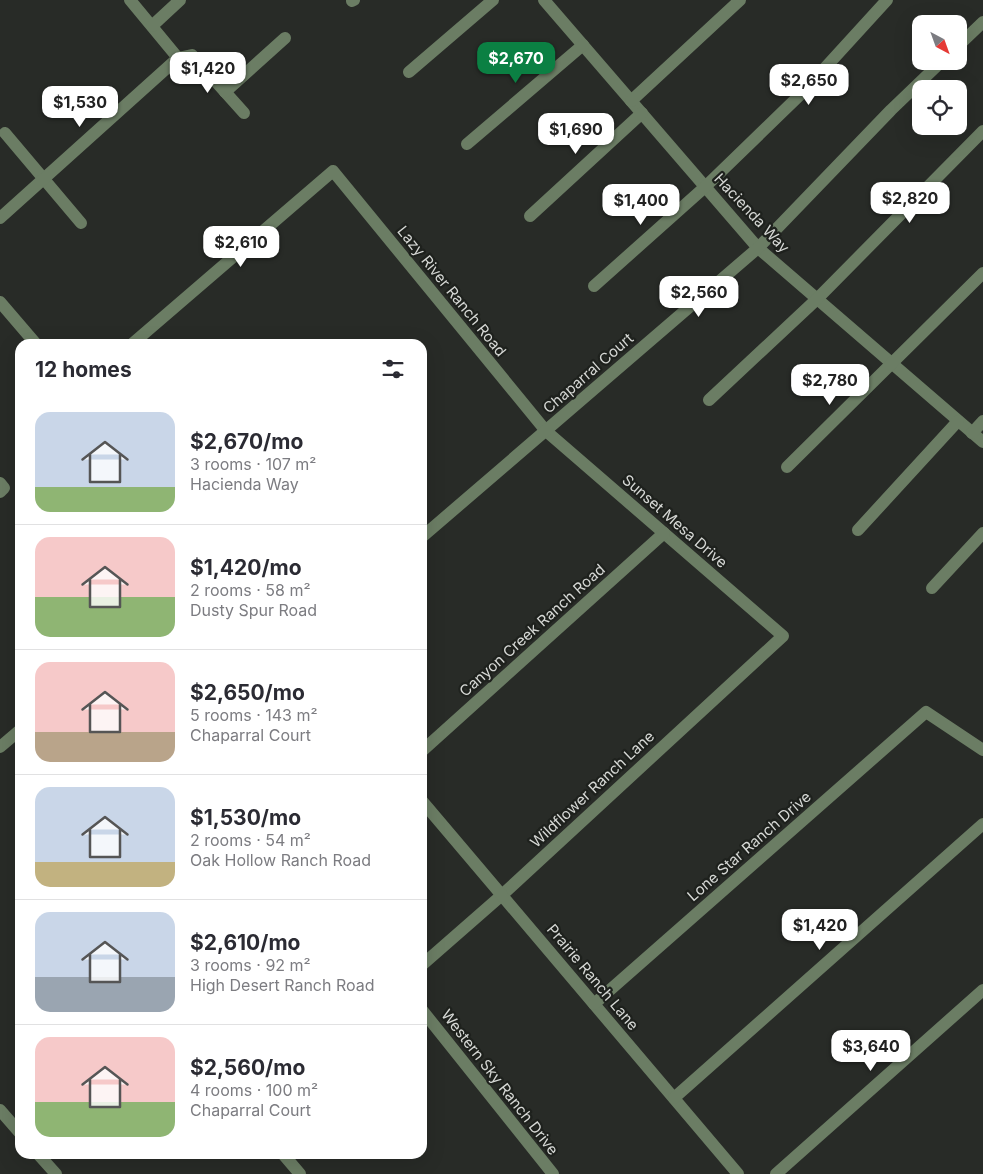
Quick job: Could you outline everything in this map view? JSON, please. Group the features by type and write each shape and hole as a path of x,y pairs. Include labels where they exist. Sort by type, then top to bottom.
{"street":[{"path":"130,0 178,58"},
{"path":"152,26 180,0"},
{"path":"409,72 493,0"},
{"name":"Hacienda Way","path":"544,0 758,248 983,442"},
{"path":"631,101 740,0"},
{"path":"594,286 706,187 803,92 887,0"},
{"path":"968,36 983,22"},
{"path":"225,92 286,38"},
{"path":"467,144 582,45"},
{"path":"0,218 178,58 192,56 244,114"},
{"name":"Chaparral Court","path":"427,533 758,248 891,110 933,70"},
{"path":"530,216 642,114"},
{"path":"709,400 817,299 983,131"},
{"path":"5,132 81,223"},
{"name":"Lazy River Ranch Road","path":"138,339 333,171 546,431"},
{"path":"787,467 983,273"},
{"path":"0,302 32,339"},
{"path":"858,530 958,421"},
{"path":"972,433 983,421"},
{"name":"Sunset Mesa Drive","path":"546,431 783,636"},
{"name":"Canyon Creek Ranch Road","path":"427,746 664,533"},
{"path":"932,588 983,533"},
{"name":"Wildflower Ranch Lane","path":"427,961 502,895 783,636"},
{"name":"Lone Star Ranch Drive","path":"594,1004 926,712 983,750"},
{"path":"0,747 15,734"},
{"name":"Prairie Ranch Lane","path":"427,807 738,1174"},
{"path":"674,1098 983,824"},
{"path":"776,1174 983,990"},
{"name":"Western Sky Ranch Drive","path":"427,1016 553,1174"},
{"path":"0,1110 15,1127"},
{"path":"42,1159 56,1174"},
{"path":"287,1159 300,1174"}]}
